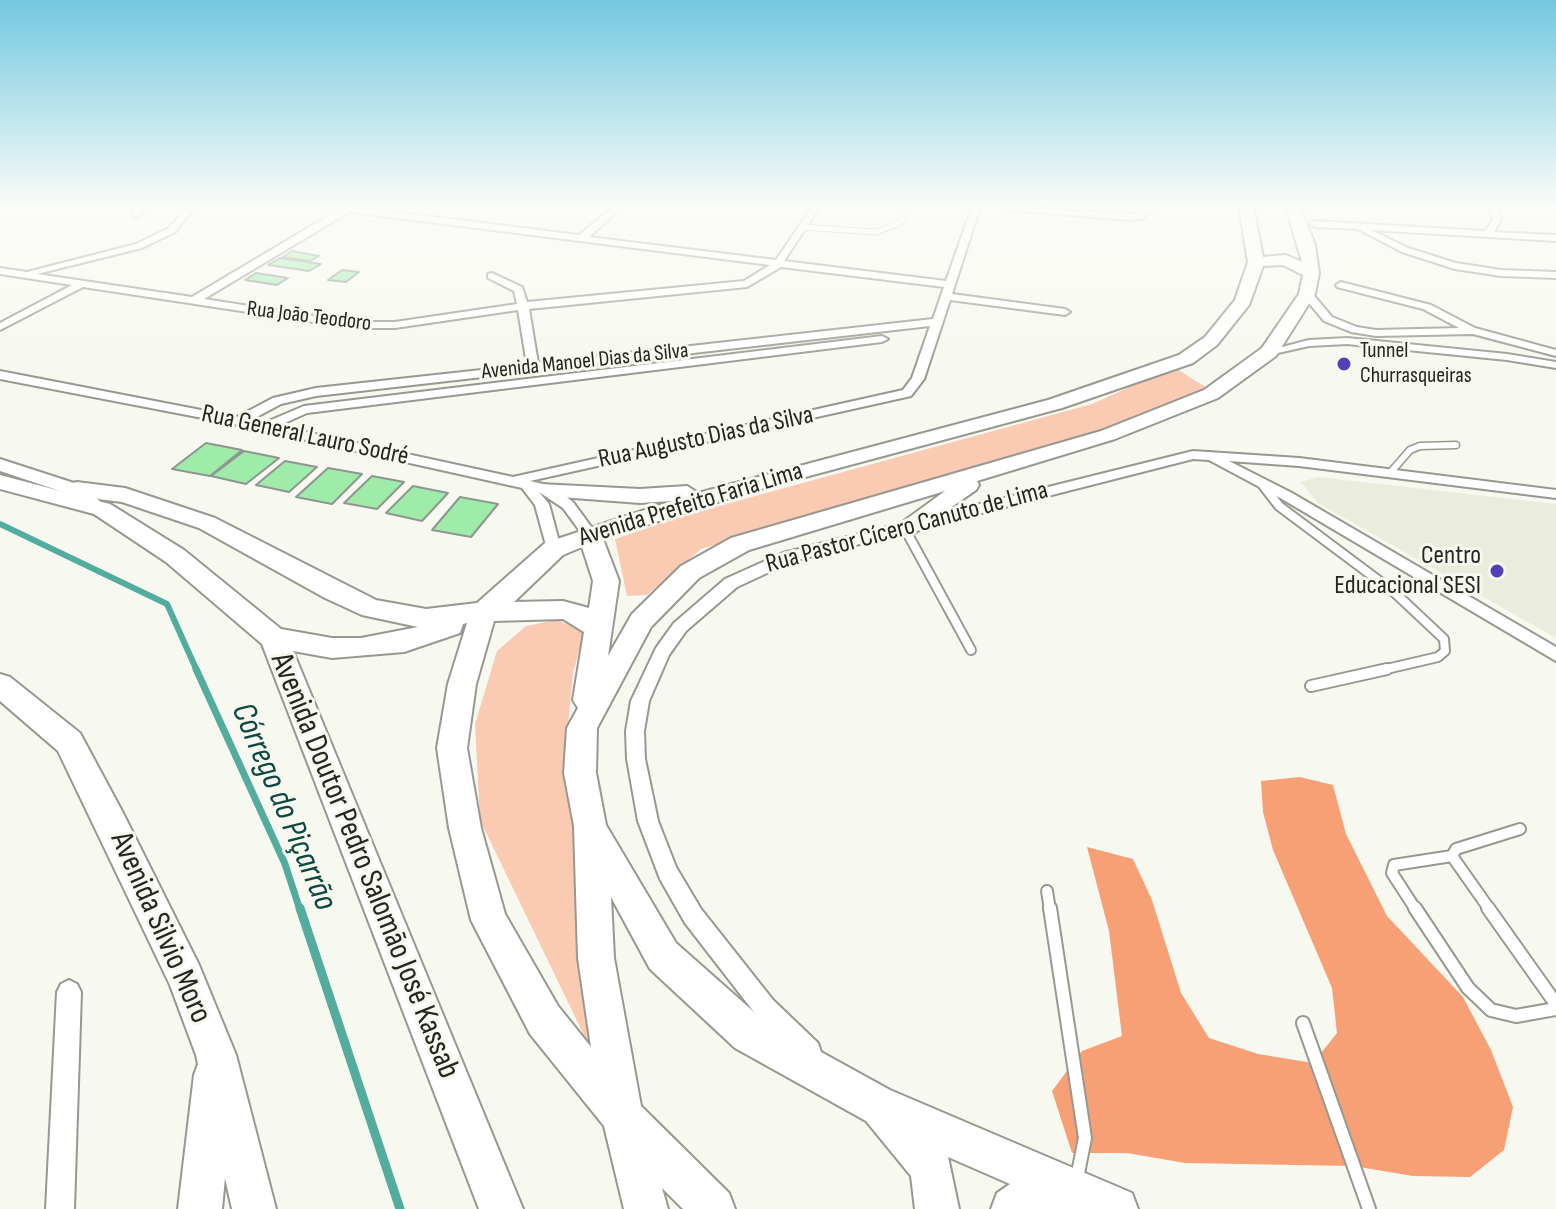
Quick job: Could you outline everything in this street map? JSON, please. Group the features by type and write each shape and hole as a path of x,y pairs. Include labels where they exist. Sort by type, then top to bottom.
{"main road":[{"name":"Avenida Prefeito Faria Lima","path":"484,612 520,583 554,549 590,535 734,489 1055,404 1191,372 1243,301 1256,263"},
{"path":"1289,263 1309,284"},
{"path":"1308,263 1309,284"},
{"name":"Avenida Prefeito Faria Lima","path":"646,1209 622,1116 596,958 590,826 580,773 582,728 641,621 666,592 712,557 740,544 988,472 1165,414 1211,394 1269,352 1309,284"},
{"path":"1191,372 1209,381 1242,372"},
{"name":"Avenida Doutor Pedro Salomão José Kassab","path":"0,465 70,488 175,556 273,638 303,705 334,793 501,1209"},
{"path":"905,529 988,472"},
{"path":"0,482 102,509"},
{"path":"529,484 640,496 734,489"},
{"path":"70,488 125,495 207,523 334,592 371,608 412,619 484,612 563,610 578,614 600,630"},
{"path":"582,728 606,581 590,535"},
{"path":"484,612 462,684 452,748 465,828 489,920 544,1020 622,1116 713,1209"},
{"name":"Avenida Doutor Pedro Salomão José Kassab","path":"273,638 332,648 374,647 404,642 484,612"},
{"name":"Avenida Silvio Moro","path":"0,685 69,742 112,823 186,978 216,1055 254,1209"},
{"path":"590,826 663,956 749,1034 858,1094 1116,1209"},
{"path":"200,1209 216,1055"},
{"path":"858,1094 931,1167 937,1209"},
{"path":"1013,1209 1027,1199 1074,1192"}],"street":[{"path":"22,275 69,263"},
{"path":"193,301 256,263"},
{"path":"766,263 1065,312"},
{"path":"934,328 957,263"},
{"path":"1447,263 1501,273 1556,275"},
{"name":"Rua João Teodoro","path":"0,271 374,326 523,306 732,288 761,277 777,265"},
{"path":"492,276 518,289 533,368"},
{"path":"0,327 81,284"},
{"path":"1309,284 1328,319 1355,330 1376,333 1473,331"},
{"path":"1341,285 1427,307 1473,331 1556,353"},
{"name":"Avenida Manoel Dias da Silva","path":"239,421 260,408 294,396 533,368 934,328"},
{"name":"Rua Augusto Dias da Silva","path":"529,484 898,397 914,387 934,328"},
{"name":"Avenida Manoel Dias da Silva","path":"264,427 291,413 312,409 912,330"},
{"path":"1269,352 1309,343 1347,341 1556,365"},
{"name":"Rua General Lauro Sodré","path":"0,375 239,421 529,484"},
{"path":"1207,456 1287,496 1556,655"},
{"name":"Rua Pastor Cícero Canuto de Lima","path":"858,1094 765,1008 693,916 674,883 648,821 635,731 640,701 662,652 680,627 731,583 758,568 788,557 1173,459 1207,456 1299,462 1556,494"},
{"path":"1256,480 1262,459"},
{"path":"1287,496 1284,475 1299,462"},
{"path":"529,484 568,505 590,535"},
{"path":"529,484 542,504 554,549"},
{"path":"60,1209 69,992"}],"lane":[{"path":"1390,473 1410,450 1420,446 1456,445"},
{"path":"1256,480 1279,506 1394,592 1444,639 1445,651 1438,657 1311,686"},
{"path":"905,529 971,650"},
{"path":"1452,856 1456,849 1520,829"},
{"path":"1452,856 1556,1006 1516,1016 1491,1010 1468,988 1392,873 1394,865 1404,862 1452,856"},
{"path":"1047,891 1085,1138 1074,1192"},
{"path":"1303,1023 1369,1209"}],"shaded area":[{"path":"1174,367 1210,390 1111,430 701,549 647,595 627,596 615,539 682,516 1092,404"},
{"name":"Centro Educacional SESI","path":"1318,477 1556,504 1556,638 1318,503 1301,482"},
{"path":"556,620 584,631 573,673 566,746 592,1052 480,820 475,724 497,651 526,626"},
{"path":"1300,777 1333,785 1346,834 1387,916 1463,997 1491,1050 1513,1107 1504,1150 1470,1177 1413,1176 1353,1166 1185,1163 1127,1153 1072,1153 1052,1091 1082,1051 1122,1036 1109,931 1087,847 1133,859 1152,900 1181,993 1209,1038 1258,1054 1313,1063 1337,1033 1332,988 1273,850 1263,812 1261,781"}],"building":[{"path":"271,263 321,264 309,271 268,265"},
{"path":"342,270 359,272 346,282 328,280"},
{"path":"256,273 288,278 277,285 245,280"},
{"path":"206,443 242,450 210,476 172,469"},
{"path":"244,451 279,458 246,484 211,476"},
{"path":"285,461 317,467 289,492 256,485"},
{"path":"328,468 362,474 332,504 296,497"},
{"path":"372,476 404,482 377,509 344,503"},
{"path":"413,486 448,493 422,521 386,513"},
{"path":"460,497 498,504 471,537 432,530"}],"waterway":[{"name":"Córrego do Piçarrão","path":"0,524 167,604 197,671"},
{"name":"Córrego do Piçarrão","path":"196,669 285,864 300,910"},
{"name":"Córrego do Piçarrão","path":"300,908 400,1209"}],"place":[{"name":"Tunnel Churrasqueiras","path":"1344,364"},
{"name":"Centro Educacional SESI","path":"1497,571"}]}
